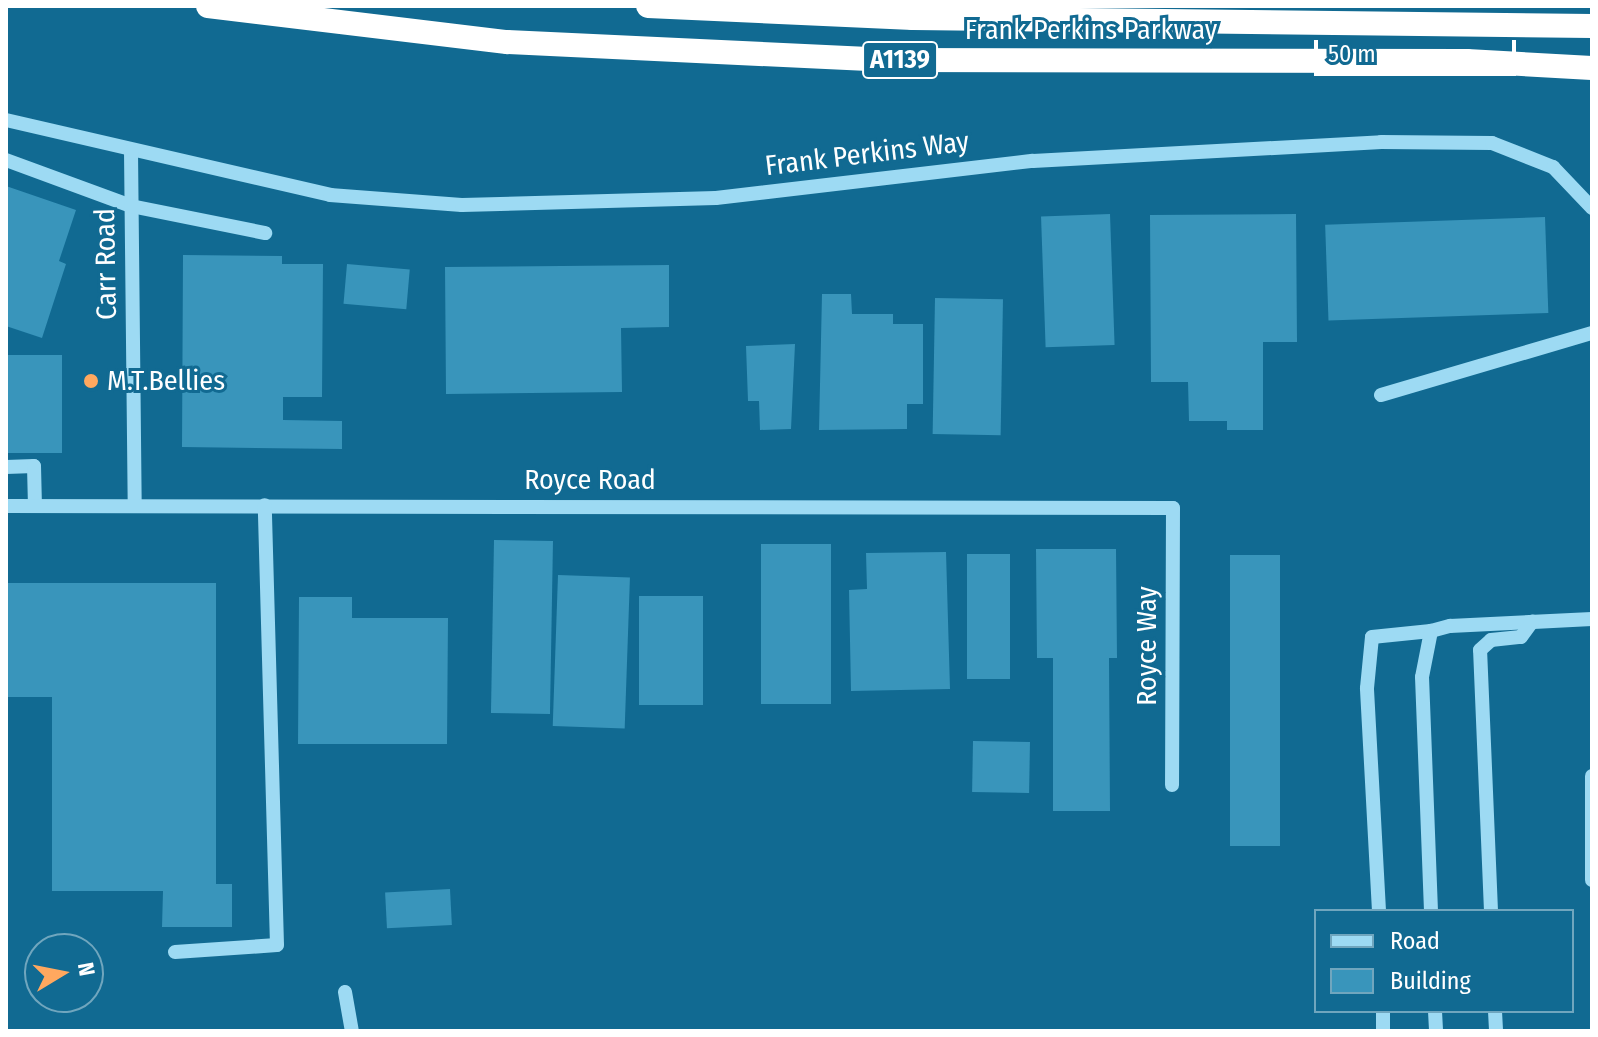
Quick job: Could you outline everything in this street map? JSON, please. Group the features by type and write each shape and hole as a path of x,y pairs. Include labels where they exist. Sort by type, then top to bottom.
{"highway":[{"name":"Frank Perkins Parkway","path":"208,6 507,42 890,60 1467,61 1592,68"},
{"name":"Frank Perkins Parkway","path":"648,6 913,18 1592,26"}],"street":[{"path":"6,120 131,151"},
{"name":"Frank Perkins Way","path":"131,151 330,195 462,205 716,198 1033,161 1381,142 1492,143 1553,167 1592,208"},
{"name":"Carr Road","path":"131,151 135,505"},
{"path":"6,160 131,206 265,233"},
{"path":"1381,395 1592,333"},
{"path":"6,467 34,466 35,506"},
{"path":"175,952 277,945 265,505"},
{"name":"Royce Road","path":"6,506 1173,508"},
{"name":"Royce Way","path":"1172,785 1173,508"},
{"path":"1379,909 1367,688 1372,637 1592,619"},
{"path":"1491,909 1480,650 1491,640 1521,637 1532,622"},
{"path":"1431,631 1422,677 1431,909"},
{"path":"1592,776 1592,880"},
{"path":"345,992 352,1031"}],"building":[{"path":"6,186 76,210 59,261 66,264 42,338 6,326"},
{"path":"1110,214 1115,345 1046,347 1041,216"},
{"path":"1296,214 1297,342 1263,342 1263,430 1227,430 1227,421 1189,421 1188,382 1151,382 1150,215"},
{"path":"1545,217 1548,313 1328,321 1325,225"},
{"path":"183,255 282,256 282,264 323,264 322,397 283,397 283,420 342,421 342,449 182,447"},
{"path":"347,264 410,269 406,309 344,304"},
{"path":"669,265 669,327 621,328 622,392 446,394 445,267"},
{"path":"822,294 851,294 852,314 893,314 893,324 923,324 923,404 907,404 907,429 819,430"},
{"path":"935,298 1003,299 1001,435 933,434"},
{"path":"795,344 791,429 760,430 759,401 748,401 746,346"},
{"path":"6,355 62,355 62,453 6,453"},
{"path":"494,540 553,541 550,714 491,713"},
{"path":"761,544 831,544 831,704 761,704"},
{"path":"1036,549 1116,549 1117,658 1109,658 1110,811 1053,811 1053,658 1037,658"},
{"path":"946,552 950,689 851,691 849,590 867,589 866,553"},
{"path":"967,554 1010,554 1010,679 967,679"},
{"path":"1230,555 1280,555 1280,846 1230,846"},
{"path":"558,575 630,578 625,728 553,726"},
{"path":"6,583 216,583 216,884 232,884 232,927 162,927 163,891 52,891 52,697 6,697"},
{"path":"639,596 703,596 703,705 639,705"},
{"path":"299,597 352,597 352,618 448,618 447,744 298,744"},
{"path":"973,741 1030,742 1029,793 972,792"},
{"path":"450,889 452,925 387,928 385,892"}],"place":[{"name":"M.T.Bellies","path":"91,381"}]}
